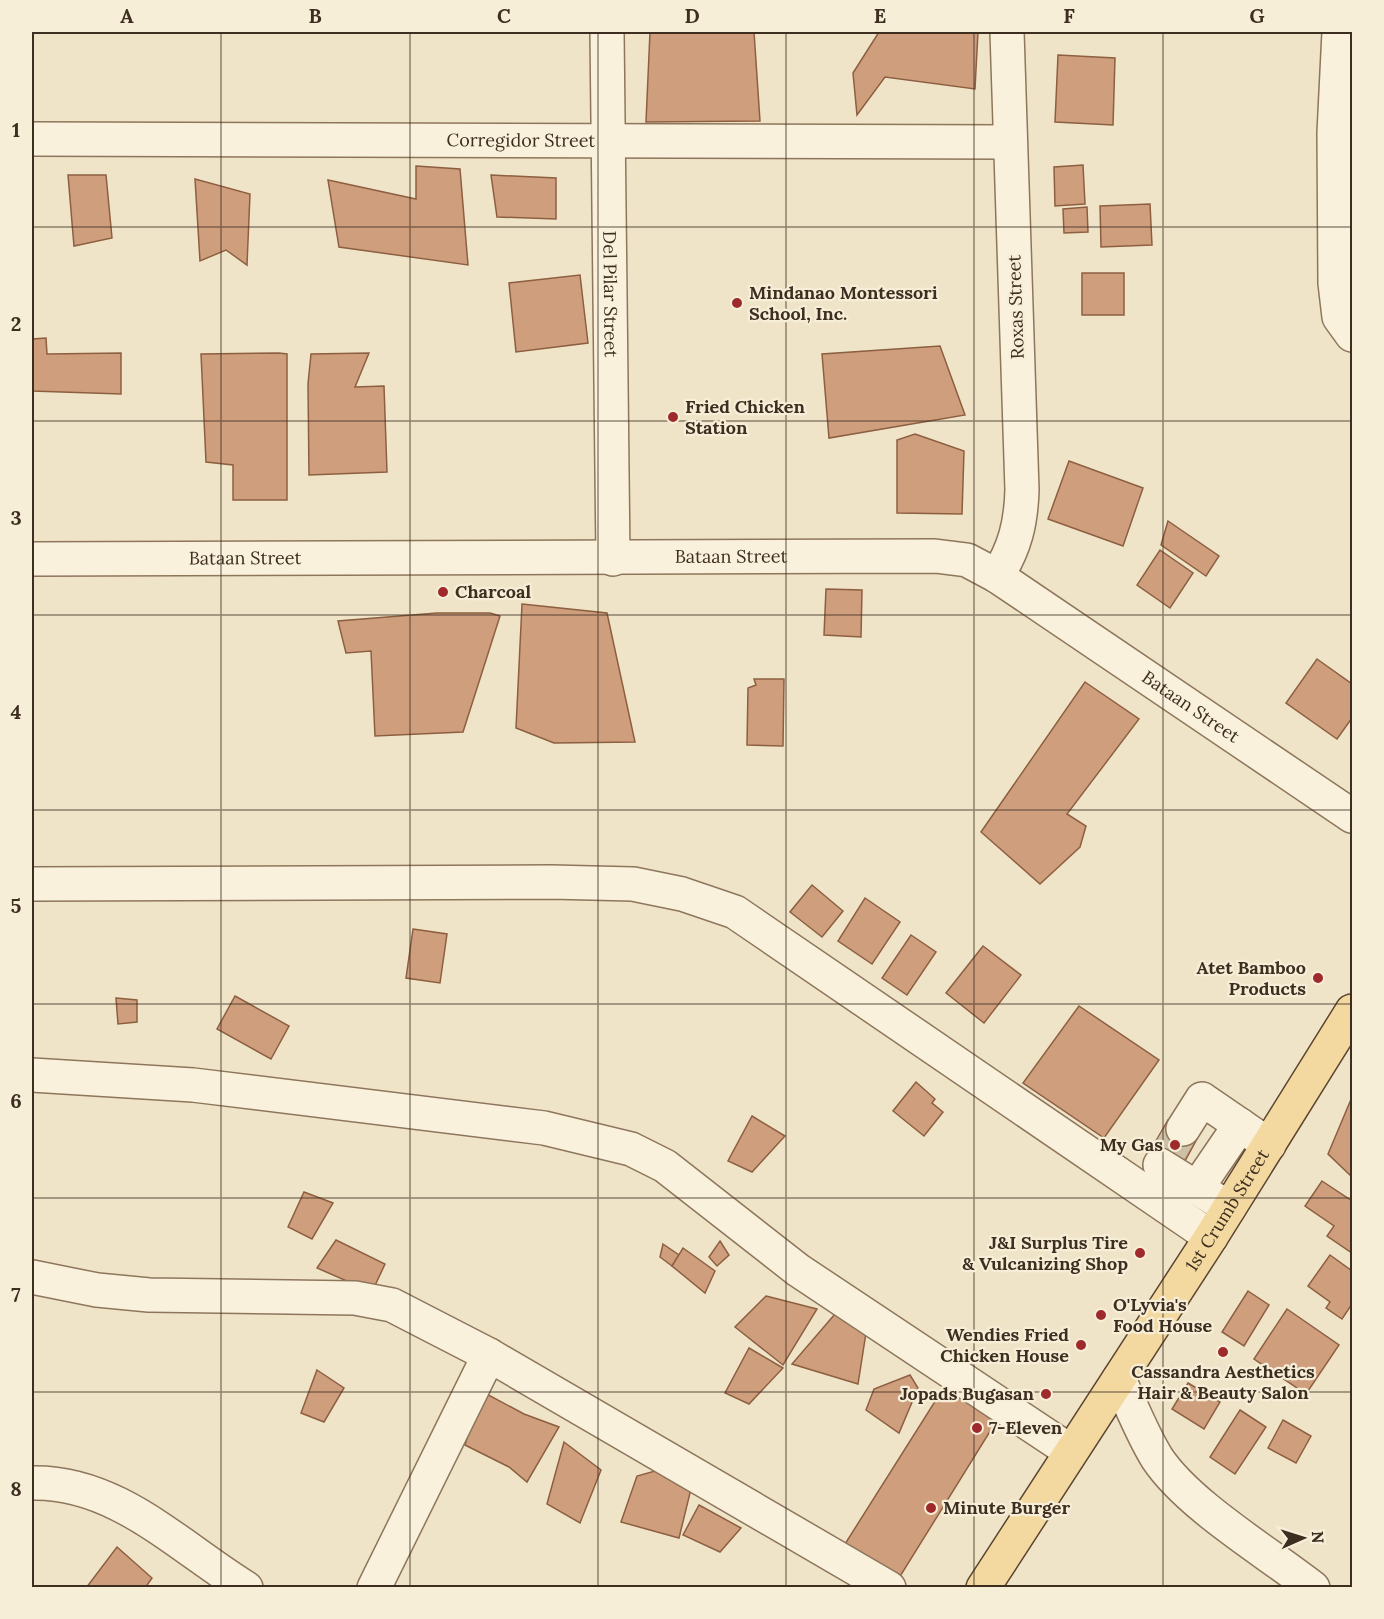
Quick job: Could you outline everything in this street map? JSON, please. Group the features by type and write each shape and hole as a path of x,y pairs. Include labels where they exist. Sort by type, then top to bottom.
{"main road":[{"name":"1st Crumb Street","path":"983,1587 1211,1237 1353,1011"}],"street":[{"name":"Del Pilar Street","path":"607,32 613,559"},
{"name":"Roxas Street","path":"997,576 1010,557 1017,537 1022,490 1007,32"},
{"path":"1339,32 1334,133 1335,283 1339,317 1353,335"},
{"name":"Corregidor Street","path":"32,139 1010,142"},
{"name":"Bataan Street","path":"32,559 613,559 935,556 967,560 997,576 1353,816"},
{"path":"32,884 551,882 633,884 682,894 735,912 1156,1173 1197,1188 1229,1208"},
{"path":"32,1075 193,1085 544,1128 631,1149 665,1166 798,1270 1070,1451"},
{"path":"1183,1129 1202,1099 1269,1145"},
{"path":"1197,1188 1240,1125"},
{"path":"1156,1173 1211,1237"},
{"path":"32,1277 97,1290 149,1295 372,1300 392,1305 489,1355 889,1587"},
{"path":"374,1587 489,1355"},
{"path":"1119,1379 1156,1457 1170,1475 1195,1499 1313,1587"},
{"path":"32,1483 78,1488 123,1504 246,1587"}],"building":[{"path":"650,32 754,32 760,121 646,122"},
{"path":"879,32 978,32 975,89 885,77 857,115 853,73"},
{"path":"1058,55 1115,58 1113,125 1055,122"},
{"path":"1083,165 1085,204 1055,206 1054,167"},
{"path":"416,166 460,169 468,265 339,247 328,180 416,199"},
{"path":"68,175 106,175 112,238 74,246"},
{"path":"491,175 556,178 556,219 497,217"},
{"path":"195,179 250,194 247,265 226,250 200,261"},
{"path":"1150,204 1152,245 1101,247 1100,206"},
{"path":"1087,207 1088,232 1064,233 1063,209"},
{"path":"1082,273 1124,273 1124,315 1082,315"},
{"path":"580,275 588,343 516,352 509,283"},
{"path":"46,338 47,354 121,353 121,394 32,391 32,339"},
{"path":"940,346 965,415 829,438 822,354"},
{"path":"369,353 355,387 384,386 387,472 309,475 308,384 311,354"},
{"path":"201,354 287,354 287,500 233,500 233,465 206,462"},
{"path":"915,434 964,451 962,514 897,513 897,440"},
{"path":"1069,461 1143,488 1123,546 1048,519"},
{"path":"1168,521 1219,556 1206,576 1161,545"},
{"path":"1160,550 1193,573 1170,608 1137,585"},
{"path":"826,589 862,590 861,637 824,635"},
{"path":"522,604 607,613 635,742 554,743 516,728"},
{"path":"437,613 490,613 500,616 463,732 375,736 371,651 346,653 338,621"},
{"path":"1317,659 1352,684 1352,718 1337,739 1286,703"},
{"path":"754,679 784,679 783,746 747,745 748,688 756,685"},
{"path":"1085,682 1139,719 1067,814 1086,826 1080,847 1040,884 981,832"},
{"path":"812,885 843,911 822,937 790,912"},
{"path":"865,898 900,922 872,964 838,941"},
{"path":"413,929 447,934 440,983 406,978"},
{"path":"911,935 936,952 907,995 882,978"},
{"path":"983,946 1021,975 984,1023 946,993"},
{"path":"235,996 289,1026 271,1059 217,1029"},
{"path":"116,998 137,1000 137,1022 118,1024"},
{"path":"1079,1006 1159,1060 1104,1138 1023,1083"},
{"path":"916,1082 935,1099 932,1103 943,1112 924,1136 893,1111"},
{"path":"1352,1097 1352,1177 1328,1154"},
{"path":"752,1116 785,1136 752,1172 728,1161"},
{"path":"1168,1120 1198,1137 1179,1172 1149,1153"},
{"path":"1322,1181 1352,1201 1352,1253 1327,1236 1334,1226 1305,1206"},
{"path":"304,1192 333,1203 312,1239 288,1227"},
{"path":"336,1240 385,1264 372,1292 317,1268"},
{"path":"720,1241 729,1255 717,1266 709,1257"},
{"path":"663,1244 679,1255 672,1266 660,1257"},
{"path":"683,1248 715,1271 705,1293 672,1266"},
{"path":"1330,1255 1352,1271 1352,1304 1342,1319 1326,1308 1330,1302 1308,1286"},
{"path":"1248,1291 1269,1305 1244,1346 1222,1332"},
{"path":"766,1296 817,1309 783,1365 735,1327"},
{"path":"1287,1309 1339,1345 1306,1394 1254,1359"},
{"path":"835,1314 866,1333 858,1384 792,1364"},
{"path":"749,1348 783,1368 749,1404 725,1393"},
{"path":"317,1370 344,1388 324,1422 301,1413"},
{"path":"910,1375 918,1388 899,1433 866,1410 874,1389"},
{"path":"1188,1383 1220,1402 1204,1429 1172,1409"},
{"path":"946,1384 999,1417 899,1578 845,1544"},
{"path":"481,1391 524,1414 559,1427 527,1482 509,1467 465,1445"},
{"path":"1240,1410 1266,1427 1235,1474 1210,1457"},
{"path":"1283,1420 1311,1436 1296,1463 1268,1448"},
{"path":"564,1442 601,1470 580,1523 547,1504"},
{"path":"655,1471 691,1489 679,1538 621,1522 637,1476"},
{"path":"699,1505 741,1528 720,1552 683,1535"},
{"path":"117,1547 152,1578 145,1588 86,1588"}],"tunnel":[{"path":"1163,1162 1183,1129"}],"place":[{"name":"Mindanao Montessori School, Inc.","path":"737,303"},
{"name":"Fried Chicken Station","path":"673,417"},
{"name":"Charcoal","path":"443,592"},
{"name":"Atet Bamboo Products","path":"1318,978"},
{"name":"My Gas","path":"1175,1145"},
{"name":"J&I Surplus Tire & Vulcanizing Shop","path":"1140,1253"},
{"name":"O'Lyvia's Food House","path":"1101,1315"},
{"name":"Wendies Fried Chicken House","path":"1081,1345"},
{"name":"Cassandra Aesthetics Hair & Beauty Salon","path":"1223,1352"},
{"name":"Jopads Bugasan","path":"1046,1394"},
{"name":"7-Eleven","path":"977,1428"},
{"name":"Minute Burger","path":"931,1508"}]}
